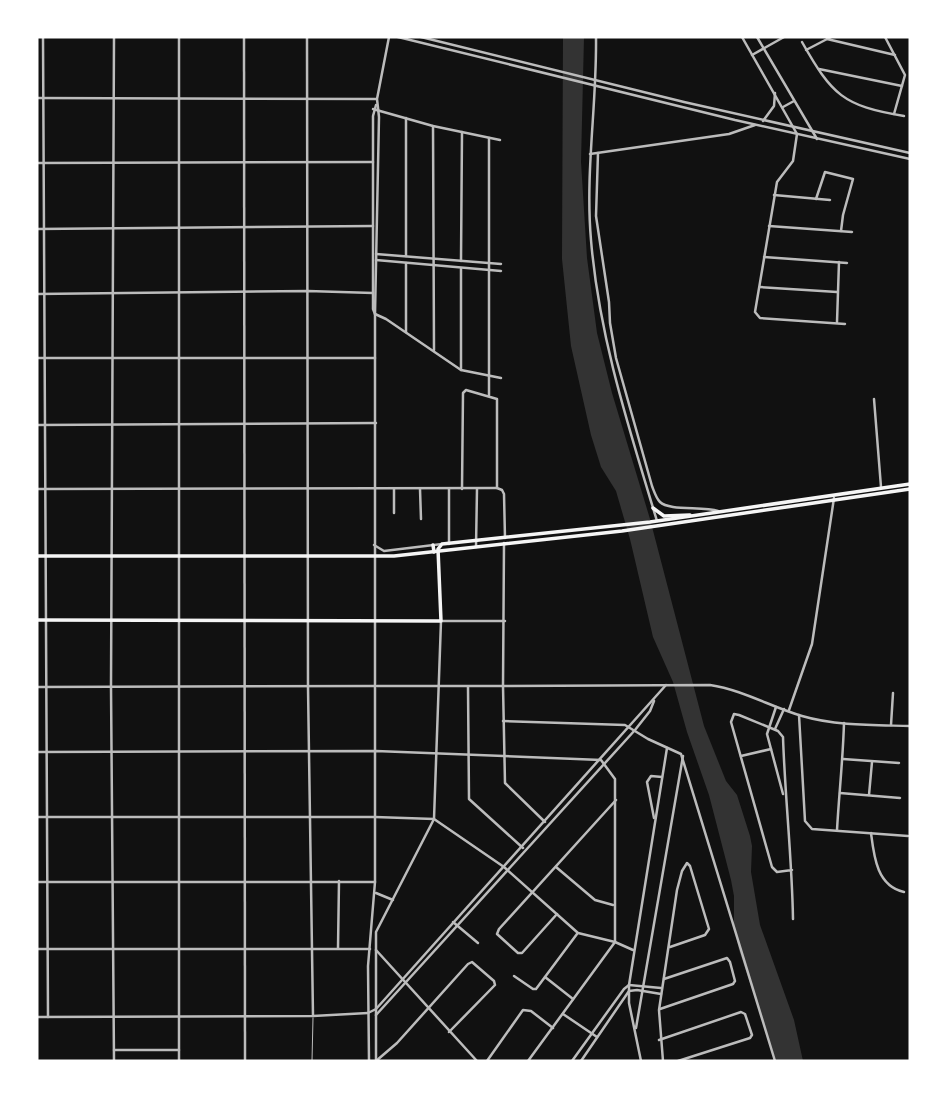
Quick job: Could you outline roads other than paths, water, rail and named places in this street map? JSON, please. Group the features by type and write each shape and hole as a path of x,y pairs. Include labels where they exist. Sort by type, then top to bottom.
{"main road":[{"path":"436,552 442,544 622,531 910,484"},
{"path":"37,556 374,556 436,552 504,540 650,525 657,521 719,512 910,489"},
{"path":"653,508 664,516 692,516"},
{"path":"37,620 441,621 436,552 433,545"}],"street":[{"path":"43,37 46,163 48,1017"},
{"path":"114,37 111,686 114,1061"},
{"path":"179,37 179,1061"},
{"path":"244,37 245,1061"},
{"path":"307,37 308,687 313,1016"},
{"path":"375,226 373,109 389,37"},
{"path":"398,37 561,75 596,79 762,121 910,153"},
{"path":"421,37 596,87 910,159"},
{"path":"596,37 596,87 590,154 591,239 608,350 624,415 657,521"},
{"path":"742,37 797,134 793,161 777,182 755,312 760,318 845,324"},
{"path":"757,37 817,139"},
{"path":"752,55 784,37"},
{"path":"885,37 905,75 894,114"},
{"path":"806,50 829,38 895,55"},
{"path":"802,42 833,91 847,101 904,116"},
{"path":"818,69 902,86"},
{"path":"762,121 774,106 775,93"},
{"path":"37,98 377,99"},
{"path":"783,107 794,101"},
{"path":"375,314 376,105"},
{"path":"373,109 433,126 500,140"},
{"path":"406,118 406,256"},
{"path":"590,154 722,135 755,125"},
{"path":"433,126 433,350"},
{"path":"461,261 462,132"},
{"path":"489,138 489,395"},
{"path":"598,153 597,234 604,261 616,358 656,497 664,505 708,508 719,512"},
{"path":"37,163 373,162"},
{"path":"816,199 825,172 853,179 841,231"},
{"path":"774,195 830,200"},
{"path":"37,229 375,226"},
{"path":"769,226 852,232"},
{"path":"375,254 501,264"},
{"path":"764,257 847,263"},
{"path":"375,260 501,271"},
{"path":"369,1061 370,949 375,892 375,260"},
{"path":"594,261 604,261"},
{"path":"837,323 839,262"},
{"path":"406,263 406,332"},
{"path":"461,269 461,370"},
{"path":"760,286 837,292"},
{"path":"37,293 373,293"},
{"path":"375,314 461,370 501,379"},
{"path":"37,358 375,358"},
{"path":"461,489 464,391 496,397 497,488"},
{"path":"874,399 881,488"},
{"path":"37,425 376,424"},
{"path":"37,489 502,490 505,621 503,775 506,786 547,822"},
{"path":"394,489 394,513"},
{"path":"420,489 421,519"},
{"path":"449,489 449,544"},
{"path":"476,547 477,489"},
{"path":"789,712 812,644 834,498"},
{"path":"374,545 384,551 442,544"},
{"path":"376,1061 376,932 434,819 441,621 505,621"},
{"path":"496,686 504,677"},
{"path":"37,1017 246,1017 369,1013 388,998 463,911 506,869 603,761 666,685"},
{"path":"37,687 697,686 732,689 799,715 844,723 910,726"},
{"path":"468,687 468,795 471,802 524,849"},
{"path":"891,725 893,693"},
{"path":"37,752 376,751 603,761 635,730 650,711 656,698"},
{"path":"776,706 767,727 785,801"},
{"path":"775,730 783,709"},
{"path":"792,870 777,872 772,867 731,722 732,716 739,715 775,730 782,736 792,870 793,919"},
{"path":"799,715 805,821 812,829 908,835"},
{"path":"503,721 631,726 648,739 682,756 775,1061"},
{"path":"837,830 844,759 844,723"},
{"path":"640,1061 629,985 667,748"},
{"path":"741,756 771,749"},
{"path":"635,1031 682,756"},
{"path":"844,759 899,763"},
{"path":"528,1061 615,942 615,779 603,761"},
{"path":"869,795 872,762"},
{"path":"655,821 647,782 651,776 662,777"},
{"path":"839,793 900,798"},
{"path":"557,914 524,952 518,953 497,933 616,800"},
{"path":"37,817 434,819 506,869 578,933 615,942 633,950"},
{"path":"871,833 875,862 881,876 889,886 904,892"},
{"path":"663,1061 659,1010 677,890 687,863 709,929 705,934 670,947"},
{"path":"556,867 594,900 614,905"},
{"path":"338,948 340,881"},
{"path":"37,882 375,882"},
{"path":"375,892 393,900"},
{"path":"438,942 444,940 458,926 475,902"},
{"path":"463,911 467,915"},
{"path":"453,922 478,943"},
{"path":"514,976 536,989 578,933"},
{"path":"440,937 444,940"},
{"path":"37,949 376,950 477,1061"},
{"path":"659,1010 735,981 730,962 725,958 664,979"},
{"path":"376,1061 397,1043 468,964 474,963 494,981 493,988 449,1032"},
{"path":"545,978 574,999"},
{"path":"572,1061 624,989 629,985 662,988"},
{"path":"629,991 661,995"},
{"path":"580,1061 629,991"},
{"path":"376,1015 388,998"},
{"path":"487,1061 526,1009 553,1028"},
{"path":"660,1040 741,1012 745,1014 750,1025 750,1038 678,1061"},
{"path":"563,1014 597,1037"},
{"path":"114,1050 179,1050"}],"lane":[{"path":"312,1061 313,1016"}]}
